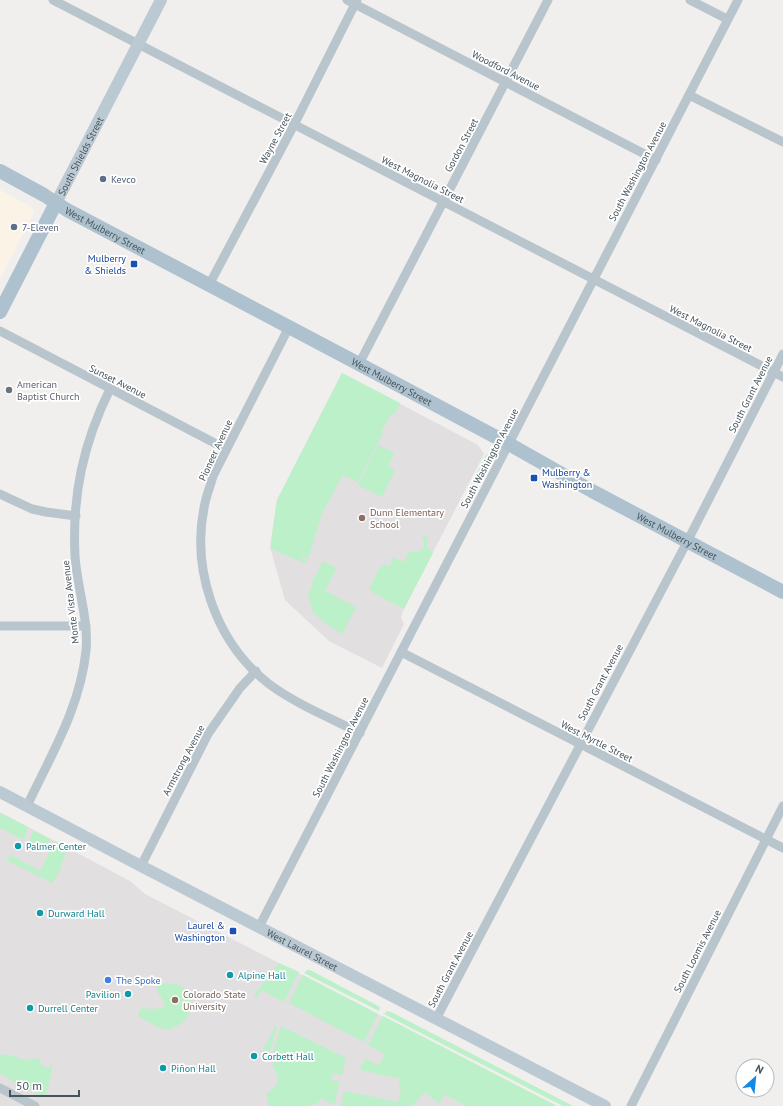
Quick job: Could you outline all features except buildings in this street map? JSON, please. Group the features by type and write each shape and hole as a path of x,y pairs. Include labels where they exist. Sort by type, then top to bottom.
{"main road":[{"name":"South Shields Street","path":"0,312 161,0"},
{"name":"West Mulberry Street","path":"0,171 67,210 509,444 686,542 783,592"},
{"name":"West Laurel Street","path":"0,792 605,1106"}],"street":[{"name":"West Magnolia Street","path":"52,0 783,377"},
{"name":"Gordon Street","path":"359,364 548,0"},
{"path":"690,0 727,19"},
{"name":"South Washington Avenue","path":"259,927 738,0"},
{"name":"Woodford Avenue","path":"353,1 656,160"},
{"name":"Wayne Street","path":"209,285 294,125 353,1"},
{"path":"689,95 783,142"},
{"name":"Pioneer Avenue","path":"289,327 213,476 206,500 202,528 202,561 213,609 222,629 236,650 269,684 360,733"},
{"name":"Sunset Avenue","path":"0,332 226,449"},
{"name":"South Grant Avenue","path":"436,1019 783,354"},
{"name":"Monte Vista Avenue","path":"27,806 70,715 79,691 83,671 86,649 86,626 75,556 78,482 85,450 96,419 110,389"},
{"path":"0,494 32,509 76,516"},
{"path":"0,626 86,626"},
{"name":"West Myrtle Street","path":"402,652 580,745 783,848"},
{"name":"Armstrong Avenue","path":"141,866 208,734 240,688 256,671"},
{"name":"South Loomis Avenue","path":"631,1106 783,806"},
{"path":"0,1088 35,1106"}],"shaded area":[{"path":"0,190 30,206 34,211 0,279"},
{"name":"Dunn Elementary School","path":"342,373 478,445 484,454 404,608 401,618 404,624 382,668 329,641 285,600 270,547 277,500"},
{"name":"Colorado State University","path":"0,812 130,881 145,894 556,1106 0,1106"}],"green space":[{"path":"342,373 400,403 394,415 391,414 381,432 383,433 358,482 343,475 322,513 308,559 301,558 307,562 307,564 271,549 277,500"},
{"path":"378,445 394,453 388,466 395,470 382,497 358,485"},
{"path":"486,455 491,455 491,460 482,478 475,477"},
{"path":"421,535 428,537 427,547 433,553 404,609 373,593 373,591 369,589 379,569 384,564 390,567 393,557 404,562 409,551 417,552 424,546"},
{"path":"323,561 337,568 325,591 356,607 342,634 326,624 313,612 308,595 313,585 311,584"},
{"path":"0,813 28,827 24,840 0,828"},
{"path":"33,830 50,839 45,851 29,843"},
{"path":"55,841 68,848 61,865 61,869 52,883 6,860 11,855 40,871"},
{"path":"279,963 299,972 284,1002 261,990 256,999 254,995"},
{"path":"307,970 310,970 380,1007 379,1011 304,973"},
{"path":"303,975 378,1014 364,1042 289,1003"},
{"path":"157,984 179,985 187,992 191,1006 185,1020 180,1025 173,1028 162,1029 138,1016 141,1008 163,1008 165,1004 157,991"},
{"path":"387,1011 573,1106 563,1106 384,1014"},
{"path":"383,1016 557,1106 475,1106 479,1096 474,1106 466,1106 445,1095 452,1081 439,1104 425,1092 412,1106 341,1106 344,1091 398,1102 401,1088 399,1087 400,1079 360,1070 361,1065 366,1059 379,1065 385,1054 368,1045"},
{"path":"276,1025 277,1028 267,1055 262,1052"},
{"path":"281,1026 346,1058 342,1075 333,1073 331,1080 339,1082 335,1105 321,1098 318,1103 306,1106 269,1106 266,1093 274,1088 277,1081 278,1075 273,1064 273,1058 275,1045"},
{"path":"3,1054 24,1060 39,1058 41,1064 45,1067 49,1067 53,1064 49,1084 44,1098 0,1074 0,1056"}],"place":[{"name":"Kevco","path":"103,179"},
{"name":"7-Eleven","path":"14,227"},
{"name":"Mulberry & Shields","path":"134,264"},
{"name":"American Baptist Church","path":"9,390"},
{"name":"Mulberry & Washington","path":"534,478"},
{"name":"Dunn Elementary School","path":"362,518"},
{"name":"Palmer Center","path":"18,846"},
{"name":"Durward Hall","path":"40,913"},
{"name":"Laurel & Washington","path":"233,931"},
{"name":"Alpine Hall","path":"230,975"},
{"name":"The Spoke","path":"108,980"},
{"name":"Pavilion","path":"128,994"},
{"name":"Colorado State University","path":"175,1000"},
{"name":"Durrell Center","path":"30,1008"},
{"name":"Corbett Hall","path":"254,1056"},
{"name":"Piñon Hall","path":"163,1068"}]}
